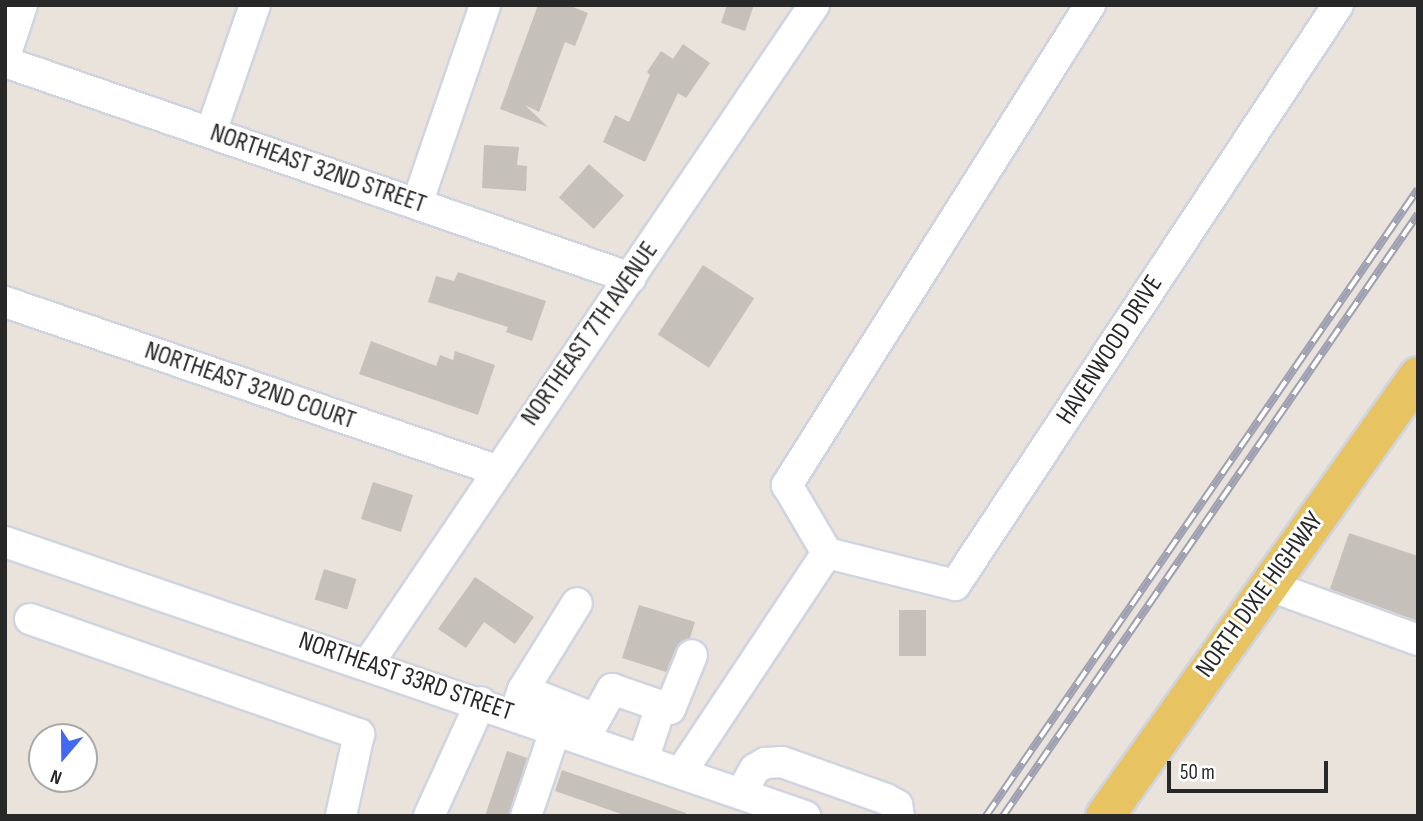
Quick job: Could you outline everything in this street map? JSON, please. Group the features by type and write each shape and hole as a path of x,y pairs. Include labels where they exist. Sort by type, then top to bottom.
{"main road":[{"name":"NORTH DIXIE HIGHWAY","path":"1105,816 1190,691 1270,586 1418,376"}],"street":[{"path":"5,56 22,5"},
{"path":"212,132 255,5"},
{"path":"417,204 485,5"},
{"name":"NORTHEAST 7TH AVENUE","path":"368,664 496,470 631,278 814,5"},
{"path":"682,771 827,553 787,485 1090,5"},
{"name":"HAVENWOOD DRIVE","path":"827,553 955,584 1338,5"},
{"name":"NORTHEAST 32ND STREET","path":"5,61 631,278"},
{"name":"NORTHEAST 32ND COURT","path":"5,302 496,470"},
{"name":"NORTHEAST 33RD STREET","path":"5,542 481,702 519,702 556,728 589,728 644,757 742,792 766,810 805,816"},
{"path":"1270,586 1418,640"},
{"path":"577,603 519,702 589,728 612,690 670,709 692,655"},
{"path":"30,618 359,734 341,816"},
{"path":"429,816 481,702"},
{"path":"644,757 661,706"},
{"path":"526,816 556,728"},
{"path":"742,792 755,769 765,763 782,762 886,799 897,805 900,816"}],"building":[{"path":"538,5 568,5 588,13 575,46 565,42 539,112 525,105 548,127 500,109"},
{"path":"727,5 754,5 745,31 721,23"},
{"path":"683,44 710,63 686,98 678,93 645,162 603,142 615,115 629,122 650,75 647,72 661,51 673,59"},
{"path":"484,145 519,147 517,165 527,166 526,191 482,188"},
{"path":"589,164 624,195 594,229 559,197"},
{"path":"703,265 754,298 709,368 658,335"},
{"path":"458,272 546,301 532,341 506,332 508,327 428,302 436,276 454,281"},
{"path":"371,341 436,366 440,355 453,360 455,351 495,365 478,415 359,374"},
{"path":"373,482 413,495 401,532 361,519"},
{"path":"1349,533 1418,556 1418,621 1330,589"},
{"path":"324,569 357,579 347,610 315,600"},
{"path":"475,577 534,617 515,644 484,622 466,648 438,629"},
{"path":"639,605 695,622 690,638 676,648 666,672 622,658"},
{"path":"899,610 926,610 926,656 899,656"},
{"path":"507,751 527,758 509,816 485,816"},
{"path":"562,770 686,813 686,816 627,816 555,791"}],"railway":[{"path":"986,816 1418,189"},
{"path":"1003,816 1418,214"}]}
